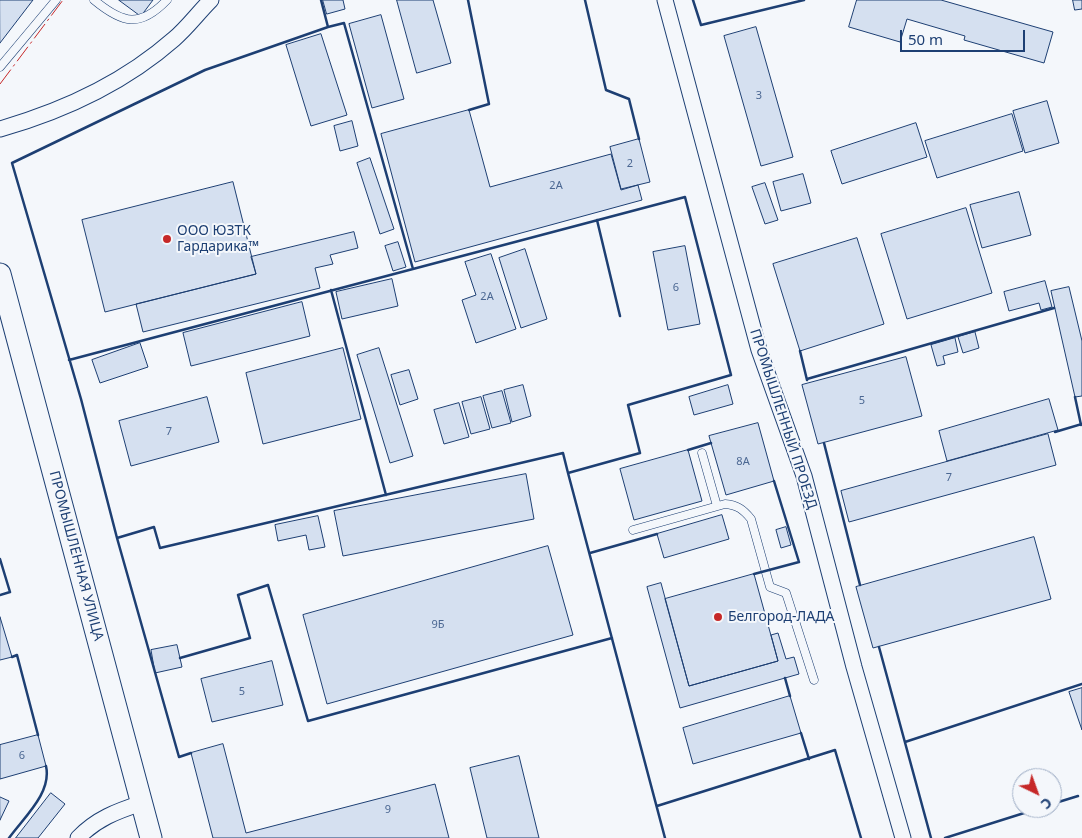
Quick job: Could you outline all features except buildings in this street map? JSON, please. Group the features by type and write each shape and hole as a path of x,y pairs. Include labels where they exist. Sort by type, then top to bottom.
{"street":[{"path":"0,129 68,106 124,77 174,39 211,0"},
{"name":"ПРОМЫШЛЕННЫЙ ПРОЕЗД","path":"665,0 759,350 804,476 854,667 903,838"},
{"name":"ПРОМЫШЛЕННАЯ УЛИЦА","path":"0,274 151,838"},
{"path":"78,838 88,827 113,812 142,803"}],"lane":[{"path":"0,67 56,0"},
{"path":"94,0 119,18 137,20 153,14 168,0"},
{"path":"702,453 718,506"},
{"path":"632,530 718,506 734,505 744,510 750,519 770,587 786,593 814,680"}],"wall":[{"path":"321,0 328,27 205,70 12,163 81,399 117,538 154,527 160,548 563,453 568,473"},
{"path":"468,0 489,104 469,110"},
{"path":"585,0 606,90 629,99 639,139"},
{"path":"693,0 701,25 804,0"},
{"path":"328,27 344,23 413,269"},
{"path":"69,360 685,197 731,375 628,405 640,453 568,473 665,838"},
{"path":"597,220 620,316"},
{"path":"331,290 386,495"},
{"path":"807,379 1054,308"},
{"path":"800,351 807,380"},
{"path":"1075,397 1081,425"},
{"path":"1055,432 1082,424"},
{"path":"688,450 711,443"},
{"path":"824,443 860,585"},
{"path":"754,574 799,562 774,481"},
{"path":"590,553 657,534"},
{"path":"117,538 179,757 191,753"},
{"path":"0,559 10,592 0,595"},
{"path":"180,658 250,638 238,595 268,585 308,721 612,638"},
{"path":"879,647 931,838"},
{"path":"12,657 17,655 38,735"},
{"path":"785,678 790,696"},
{"path":"905,742 1082,684"},
{"path":"801,733 809,759"},
{"path":"657,806 835,750 861,838"},
{"path":"9,838 41,795 47,776 46,766"},
{"path":"1062,801 1078,796"},
{"path":"945,838 1012,817"}],"power":[{"path":"0,84 63,0"}],"place":[{"name":"ООО ЮЗТК Гардарика™","path":"167,239"},
{"name":"Белгород-ЛАДА","path":"718,617"}]}
